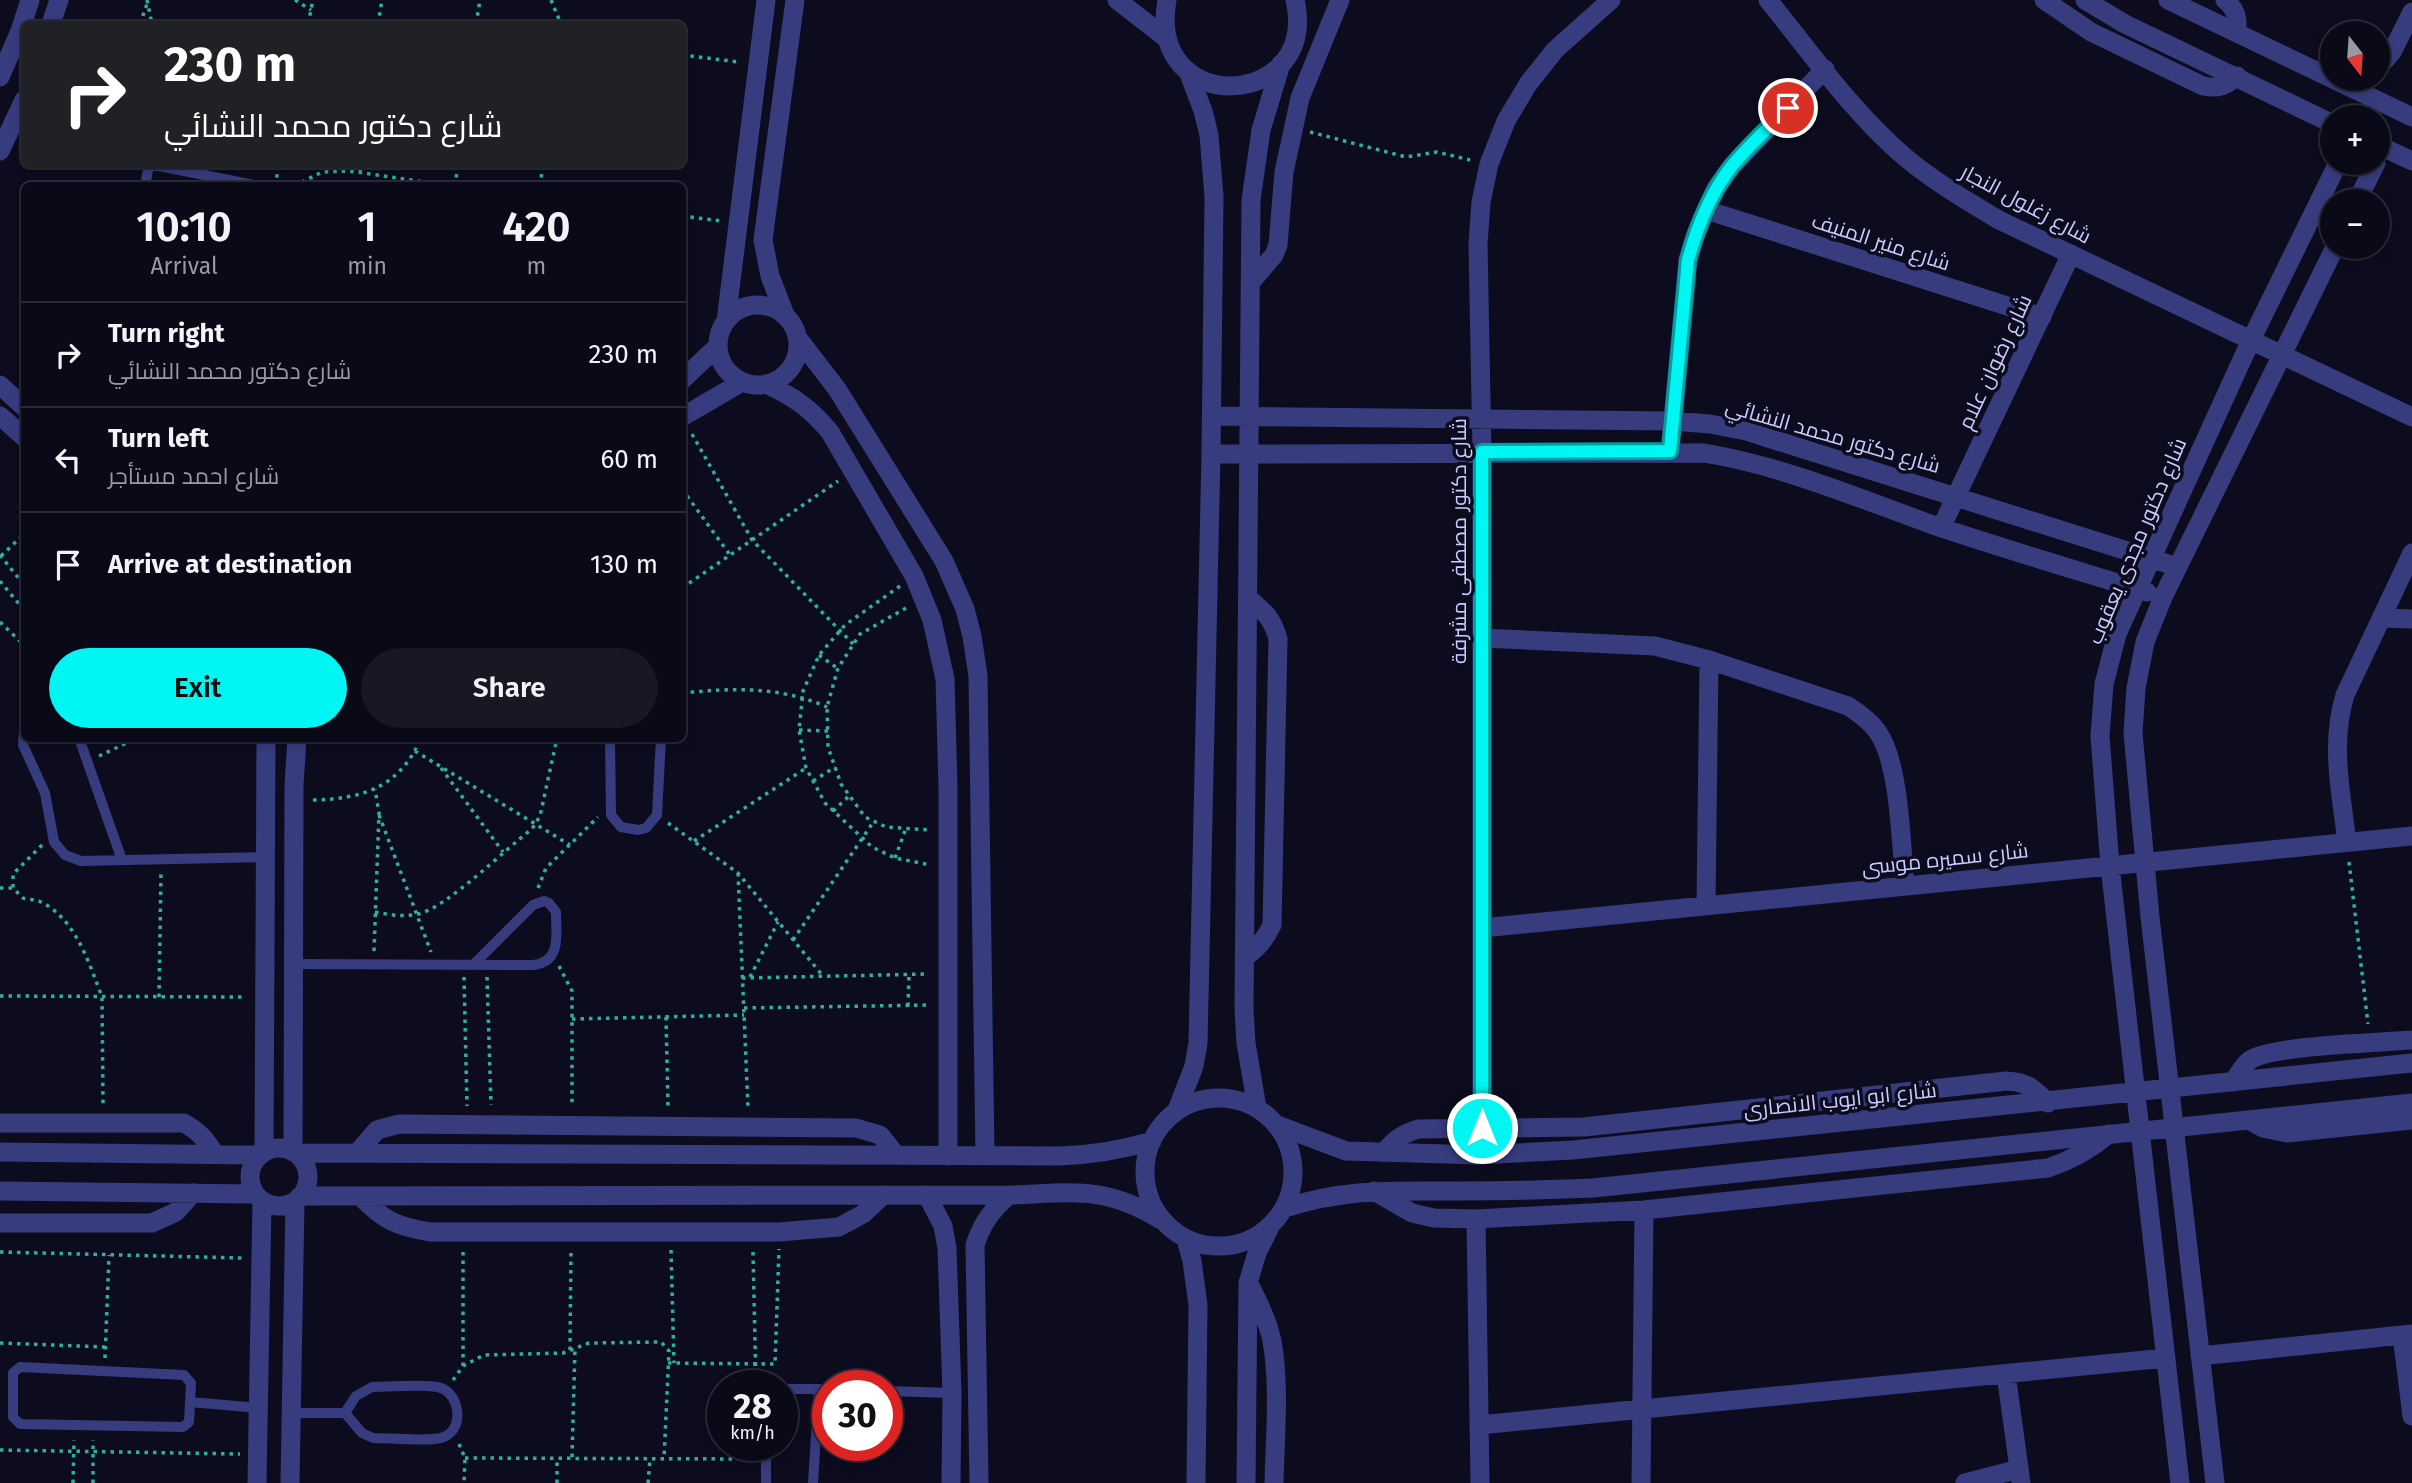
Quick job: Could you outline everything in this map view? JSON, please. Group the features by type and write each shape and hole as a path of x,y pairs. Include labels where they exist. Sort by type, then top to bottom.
{"street":[{"path":"23,21 30,0"},
{"path":"52,21 60,0"},
{"path":"726,321 766,0"},
{"path":"785,315 774,308 748,306 726,321 721,328 718,346 724,367 732,376 754,385 778,380 794,362 798,350 795,329 785,315 770,276 763,240 795,0"},
{"path":"1116,0 1166,38"},
{"path":"1167,0 1163,18 1166,38 1178,62 1203,81 1236,87 1268,76 1281,64 1289,54 1311,0"},
{"path":"1295,0 1297,29"},
{"path":"1250,283 1274,255 1278,245 1284,172 1300,98 1340,0"},
{"name":"شارع دكتور مصطفى مشرفة","path":"1482,1128 1482,452 1478,244 1481,202 1489,164 1506,121 1528,83 1555,50 1611,0"},
{"name":"شارع زغلول النجار","path":"1768,0 1872,125 1904,157 1941,184 1999,220 2412,417"},
{"path":"2043,0 2091,32 2203,86 2214,88 2227,85 2237,76"},
{"path":"2085,0 2124,24 2320,118"},
{"path":"2168,0 2320,68"},
{"path":"2225,0 2236,13 2236,32"},
{"path":"2390,54 2412,12"},
{"path":"0,77 21,26"},
{"path":"1257,1108 1246,1042 1245,957 1251,200 1261,130 1281,64"},
{"path":"1670,451 1688,260 1695,236 1716,188 1732,166 1825,69"},
{"path":"1177,1110 1191,1078 1198,1043 1212,416 1213,170 1203,111 1188,72"},
{"path":"2368,91 2412,117"},
{"path":"0,150 21,106"},
{"path":"2390,156 2412,161"},
{"name":"شارع دكتور مجدى يعقوب","path":"2180,1483 2110,866 2100,736 2104,684 2117,634 2137,589 2251,340 2332,175"},
{"name":"شارع منير المنيف","path":"1706,210 2042,317"},
{"name":"شارع رضوان علام","path":"1941,528 2071,254"},
{"path":"2215,1483 2144,862 2133,733 2134,710 2145,642 2163,597 2329,259"},
{"path":"797,337 837,389 944,561 965,609 972,636 978,676 985,1156"},
{"path":"686,376 718,346"},
{"path":"686,423 742,382"},
{"path":"766,384 791,395 813,411 830,432 914,576 939,643 945,679 948,1156"},
{"path":"0,385 21,404"},
{"path":"0,416 21,434"},
{"name":"شارع دكتور محمد النشائي","path":"1212,416 1673,421 1710,424 1745,431 2178,567"},
{"path":"1211,454 1704,453 1748,461 1941,528 2163,597"},
{"path":"2347,842 2337,758 2339,716 2345,695 2412,553"},
{"path":"1245,957 1266,938 1272,925 1278,639 1269,615 1248,598"},
{"path":"2382,618 2412,619"},
{"path":"1482,638 1655,646 1709,660 1848,706 1864,717 1887,749 1893,768 1905,886"},
{"path":"1706,905 1709,660"},
{"path":"257,1483 261,1258 259,1197 250,1180 250,1173 252,1166 263,1153 266,742"},
{"path":"290,1483 298,1199 306,1188 307,1169 294,1153 294,801 297,742"},
{"name":"شارع سميره موسى","path":"1482,928 2412,836"},
{"path":"2233,1082 2247,1062 2262,1055 2412,1040"},
{"name":"شارع ابو ايوب الانصارى","path":"1277,1125 1346,1151 1479,1155 1573,1150 2412,1063"},
{"path":"1384,1153 1392,1142 1404,1133 1418,1129 1607,1125 2006,1081 2031,1086 2048,1102"},
{"path":"1161,1220 1149,1199 1144,1174 1147,1149 1159,1127 1177,1110 1200,1100 1239,1100 1257,1108 1277,1125 1289,1148 1294,1174 1291,1192 1257,1253 1248,1283 1246,1483"},
{"path":"1284,1208 1313,1199 1373,1191 1593,1188 2412,1103"},
{"path":"2250,1120 2263,1128 2287,1133 2412,1120"},
{"path":"0,1123 184,1123 202,1135 214,1153"},
{"path":"358,1153 377,1129 400,1124 856,1128 880,1135 896,1155"},
{"path":"1373,1191 1392,1203 1434,1218 1476,1219 1644,1210 2049,1168 2091,1149 2109,1134"},
{"path":"0,1152 263,1153 279,1148 294,1153 1091,1155 1152,1141"},
{"path":"0,1191 193,1193 259,1197 282,1206 298,1199 360,1196 1009,1195 1088,1192 1114,1197 1138,1206 1161,1220 1185,1240 1208,1246 1231,1246 1253,1239 1272,1225"},
{"path":"0,1223 152,1223 176,1212 193,1193"},
{"path":"360,1196 379,1215 403,1228 431,1232 779,1232 839,1227 863,1214 883,1195"},
{"path":"927,1195 943,1226 947,1248 952,1393 951,1483"},
{"path":"979,1483 975,1245 993,1208 1009,1195"},
{"path":"1641,1483 1644,1210"},
{"path":"1476,1219 1480,1483"},
{"path":"1185,1240 1192,1261 1198,1305 1196,1483"},
{"path":"1248,1283 1262,1310 1271,1340 1275,1371 1275,1483"},
{"path":"2200,1356 2407,1335 2412,1416"},
{"path":"1479,1425 2165,1358"},
{"path":"1965,1483 2020,1476 2006,1374"}],"lane":[{"path":"165,168 238,182"},
{"path":"23,742 44,793 58,849 72,859 266,857"},
{"path":"80,742 122,860"},
{"path":"610,742 609,806 615,822 629,830 646,828 657,815 662,742"},
{"path":"293,964 435,965 468,965 486,965 541,964 552,956 556,949 556,912 549,903 538,902 468,965"},
{"path":"20,1367 104,1371 184,1375 191,1382 189,1422 185,1427 17,1422 13,1413 14,1371 20,1367"},
{"path":"291,1413 345,1413 362,1433 373,1438 437,1439 450,1434 457,1423 458,1410 453,1397 439,1387 372,1387 356,1396 345,1413"},
{"path":"903,1391 952,1393"},
{"path":"190,1402 258,1408"},
{"path":"766,1461 766,1483"},
{"path":"813,1483 815,1461"}],"path":[{"path":"295,0 311,10"},
{"path":"309,21 313,0"},
{"path":"379,21 382,0"},
{"path":"476,21 480,0"},
{"path":"551,0 560,21"},
{"path":"141,21 147,1"},
{"path":"147,1 151,21"},
{"path":"686,56 757,65"},
{"path":"1293,128 1406,156 1437,152 1489,164"},
{"path":"360,168 360,172"},
{"path":"302,182 322,172 360,172 427,182"},
{"path":"686,217 737,223"},
{"path":"686,423 752,540 853,644"},
{"path":"686,585 854,470"},
{"path":"686,494 730,555"},
{"path":"21,537 0,555 21,581"},
{"path":"914,576 840,630 819,655 803,696 799,730 806,768 825,803 862,839 895,858 948,867"},
{"path":"0,581 21,606"},
{"path":"924,597 860,634 853,644 838,668 827,707 828,747 841,784 864,817 886,827 947,831"},
{"path":"0,622 21,642"},
{"path":"819,655 838,668"},
{"path":"686,693 734,688 803,696 827,707"},
{"path":"799,730 828,731"},
{"path":"88,762 130,742"},
{"path":"294,801 336,800 367,794 393,778 419,742"},
{"path":"375,912 397,916 416,914 440,904 535,824 540,816 556,742"},
{"path":"415,751 570,845"},
{"path":"440,766 503,852"},
{"path":"813,781 835,766"},
{"path":"694,841 806,768"},
{"path":"375,789 379,813 435,965"},
{"path":"832,811 849,796"},
{"path":"538,902 538,890 546,868 609,806"},
{"path":"373,964 379,813"},
{"path":"657,815 738,873 823,976"},
{"path":"793,940 874,821"},
{"path":"895,858 906,828"},
{"path":"53,833 13,874 13,888 23,898 36,900 56,911 71,928 102,997 103,1123"},
{"path":"2347,842 2371,1044"},
{"path":"159,997 161,859"},
{"path":"738,873 749,1127"},
{"path":"0,888 13,888"},
{"path":"750,977 778,922"},
{"path":"552,956 565,974 572,991 572,1126"},
{"path":"467,1125 468,965"},
{"path":"486,965 491,1125"},
{"path":"908,1006 909,974"},
{"path":"742,978 948,974"},
{"path":"0,996 265,997"},
{"path":"744,1008 948,1005"},
{"path":"572,1018 744,1015"},
{"path":"666,1017 669,1126"},
{"path":"463,1232 463,1366"},
{"path":"571,1232 572,1458"},
{"path":"671,1232 674,1363"},
{"path":"753,1232 756,1370"},
{"path":"668,1363 774,1365 779,1232"},
{"path":"0,1252 261,1258"},
{"path":"104,1371 109,1255"},
{"path":"447,1391 463,1366 484,1355 563,1353 589,1343 662,1342 669,1351 664,1459"},
{"path":"0,1343 105,1347"},
{"path":"74,1425 74,1483"},
{"path":"93,1425 93,1483"},
{"path":"450,1434 465,1458 464,1483"},
{"path":"0,1450 257,1454"},
{"path":"465,1458 707,1459"},
{"path":"556,1483 557,1458"},
{"path":"648,1483 650,1459"}],"route":[{"path":"1482,1128 1482,452 1670,451 1688,260 1695,236 1716,188 1732,166 1788,108"}]}
